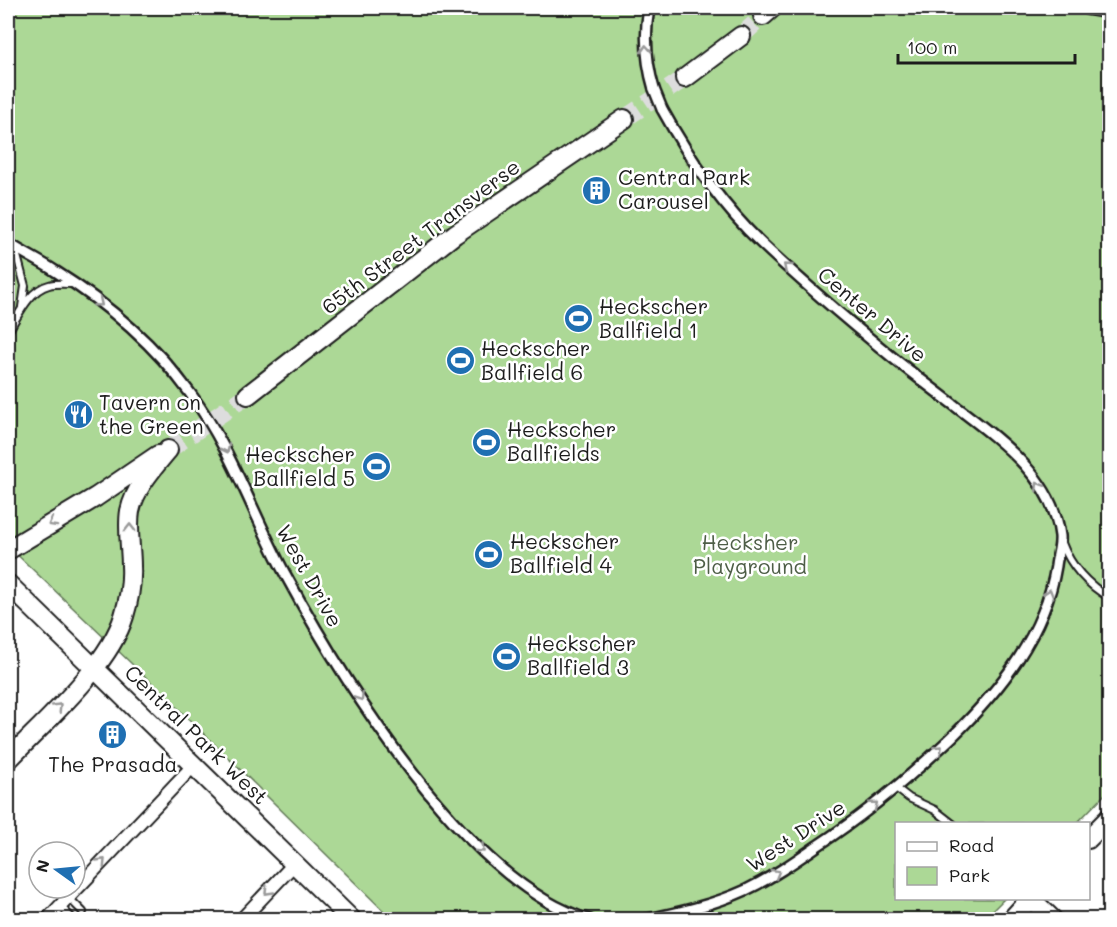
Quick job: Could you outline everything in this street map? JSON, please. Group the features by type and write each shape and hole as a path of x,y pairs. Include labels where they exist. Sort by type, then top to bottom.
{"main road":[{"path":"685,78 741,36"},
{"name":"65th Street Transverse","path":"248,395 455,234 624,119"},
{"path":"8,550 96,497 148,460 168,450 146,478 133,503 129,522 131,587 121,626 94,668 8,760"},
{"name":"Central Park West","path":"8,585 352,920"},
{"path":"1090,838 1110,817"},
{"path":"1011,920 1030,900"},
{"path":"1032,900 1053,920"}],"street":[{"name":"Center Drive","path":"649,8 645,32 646,51 654,89 662,109 699,171 726,206 762,244 831,305 878,345 999,439 1031,474 1052,510 1060,540 1047,601 1022,654 977,711 922,766 896,788"},
{"path":"1087,8 1110,12"},
{"name":"West Drive","path":"11,246 74,284 136,334 166,364 196,402 225,447 271,546 307,612 384,733 444,811 493,860 529,890 559,908 590,920"},
{"path":"47,920 194,765"},
{"name":"West Drive","path":"643,920 705,906 762,882 844,828 896,788"},
{"path":"241,920 296,863"}],"lane":[{"path":"11,246 25,286 21,310"},
{"path":"8,332 32,295 43,287 74,284"},
{"name":"Center Drive","path":"1060,540 1079,573 1110,598"},
{"path":"896,788 909,798 935,810 950,822"},
{"path":"64,902 83,912"},
{"path":"64,902 74,920"}],"green space":[{"name":"Hecksher Playground","path":"8,8 1109,8 1109,790 1078,822 895,822 895,900 1003,900 984,919 392,919 154,685 8,546"}],"tunnel":[{"path":"741,36 763,16"},
{"path":"624,119 685,78"},
{"path":"168,450 248,395"}],"place":[{"name":"Central Park Carousel","path":"597,190"},
{"name":"Heckscher Ballfield 1","path":"578,319"},
{"name":"Heckscher Ballfield 6","path":"460,361"},
{"name":"Tavern on the Green","path":"78,415"},
{"name":"Heckscher Ballfields","path":"486,442"},
{"name":"Heckscher Ballfield 5","path":"376,467"},
{"name":"Heckscher Ballfield 4","path":"489,554"},
{"name":"Heckscher Ballfield 3","path":"506,656"},
{"name":"The Prasada","path":"113,734"}]}
